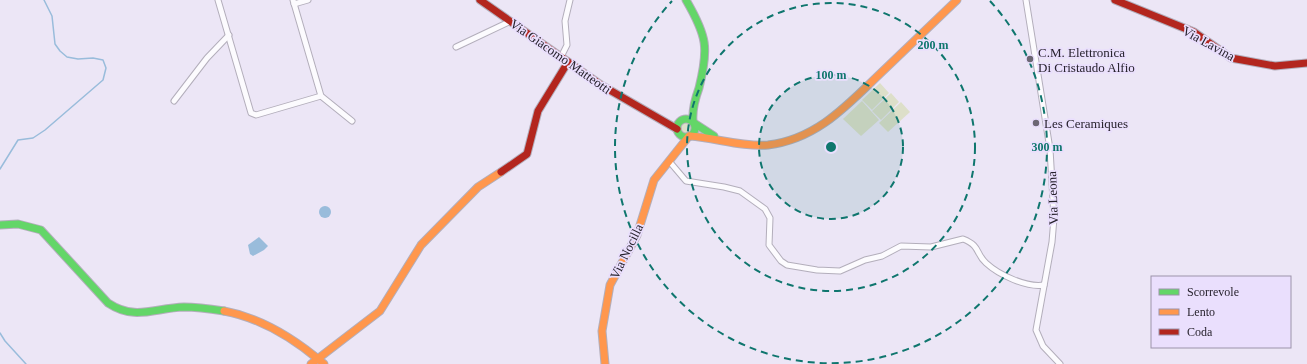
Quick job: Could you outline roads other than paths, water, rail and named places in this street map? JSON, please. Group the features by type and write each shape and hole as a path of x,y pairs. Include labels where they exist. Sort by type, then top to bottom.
{"street":[{"path":"218,0 251,113 254,115 321,96"},
{"path":"308,0 293,2 321,96 352,121"},
{"name":"Via Giacomo Matteotti","path":"480,0 601,85 644,110"},
{"path":"561,57 567,45 565,21 570,0"},
{"path":"686,0 700,24 706,52 705,64 692,112 694,132 690,136"},
{"path":"644,110 678,131 684,137 719,138 754,145 790,141 818,130 837,116 957,0"},
{"name":"Via Leona","path":"1026,0 1050,149 1054,201 1052,242 1036,330 1043,346 1060,364"},
{"name":"Via Lavina","path":"1115,0 1194,32 1231,58 1270,65 1307,63"},
{"path":"456,47 511,21"},
{"path":"174,101 207,58 228,35"},
{"path":"312,364 321,361 380,311 421,245 478,187 527,154 530,149 533,127 538,112 568,62"},
{"path":"644,110 667,118 683,119 693,122 705,132 719,138"},
{"path":"679,147 677,125 692,112"},
{"name":"Via Nocilla","path":"604,364 602,331 610,285 637,235 654,180 679,147 690,136"},
{"path":"669,161 686,181 740,191 765,209 770,218 769,245 781,261 787,265 817,270 840,271 865,260 882,256 901,246 931,247 963,239 975,245 986,263 1000,272 1032,285 1044,285"},
{"path":"0,225 18,224 41,230 108,303 121,312 135,314 185,307 237,314 252,318 270,327 321,361"}],"water":[{"path":"323,206 327,206 331,212 327,218 323,218 319,214 319,210"},
{"path":"259,237 268,246 253,256 250,254 248,245"}],"waterway":[{"path":"0,169 18,140 33,138 45,130 103,80 106,68 103,60 67,57 60,51 55,44 52,16 44,0"},
{"path":"0,333 5,341 26,364"}],"place":[{"name":"C.M. Elettronica Di Cristaudo Alfio","path":"1030,59"},
{"name":"Les Ceramiques","path":"1036,123"}]}
